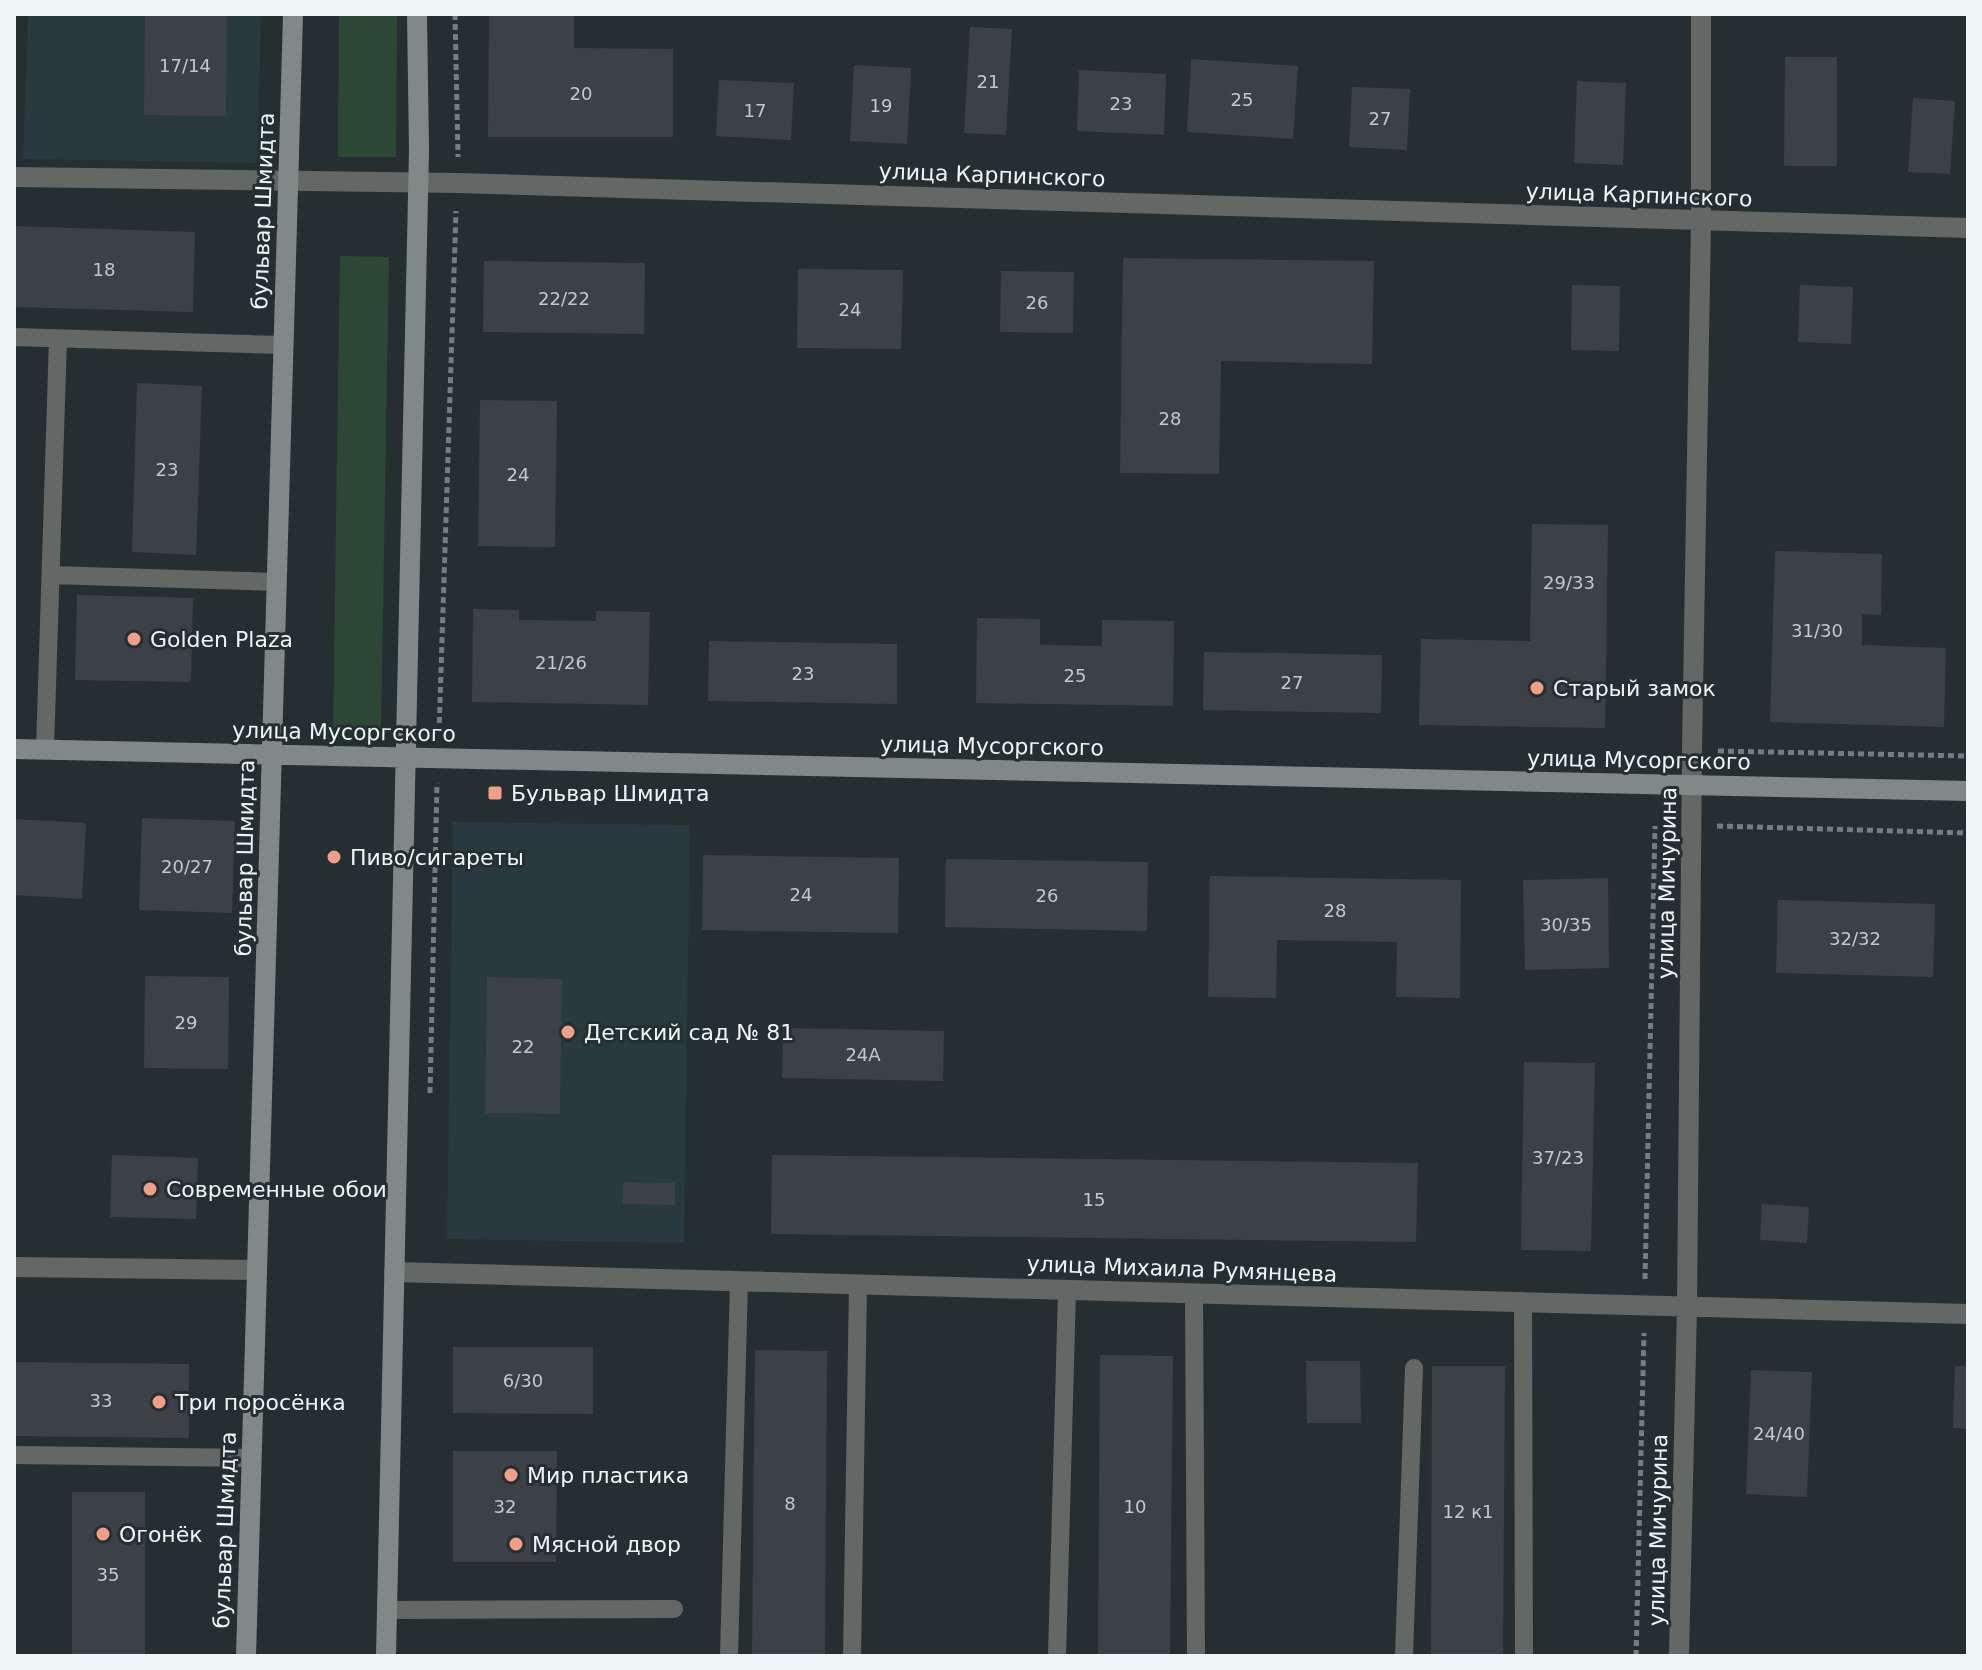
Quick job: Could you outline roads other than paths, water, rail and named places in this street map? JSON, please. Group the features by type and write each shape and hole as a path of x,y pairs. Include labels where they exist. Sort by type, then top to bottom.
{"street":[{"name":"бульвар Шмидта","path":"246,1656 293,14"},
{"path":"386,1656 418,182 417,14"},
{"name":"улица Мичурина","path":"1679,1656 1687,1307 1701,14"},
{"name":"улица Карпинского","path":"14,177 457,183 1968,228"},
{"name":"улица Мусоргского","path":"14,749 1968,791"},
{"path":"14,1267 257,1270"},
{"name":"улица Михаила Румянцева","path":"394,1272 1968,1314"}],"lane":[{"path":"14,337 283,345"},
{"path":"45,749 58,339"},
{"path":"51,575 277,582"},
{"path":"729,1656 739,1281"},
{"path":"852,1656 858,1285"},
{"path":"1057,1656 1067,1290"},
{"path":"1194,1294 1196,1656"},
{"path":"1523,1302 1524,1656"},
{"path":"1404,1656 1414,1368"},
{"path":"14,1455 251,1458"},
{"path":"387,1610 674,1609"}],"place":[{"name":"Golden Plaza","path":"134,639"},
{"name":"Старый замок","path":"1537,688"},
{"name":"Бульвар Шмидта","path":"495,793"},
{"name":"Пиво/сигареты","path":"334,857"},
{"name":"Детский сад № 81","path":"568,1032"},
{"name":"Современные обои","path":"150,1189"},
{"name":"Три поросёнка","path":"159,1402"},
{"name":"Мир пластика","path":"511,1475"},
{"name":"Огонёк","path":"103,1534"},
{"name":"Мясной двор","path":"516,1544"}]}
